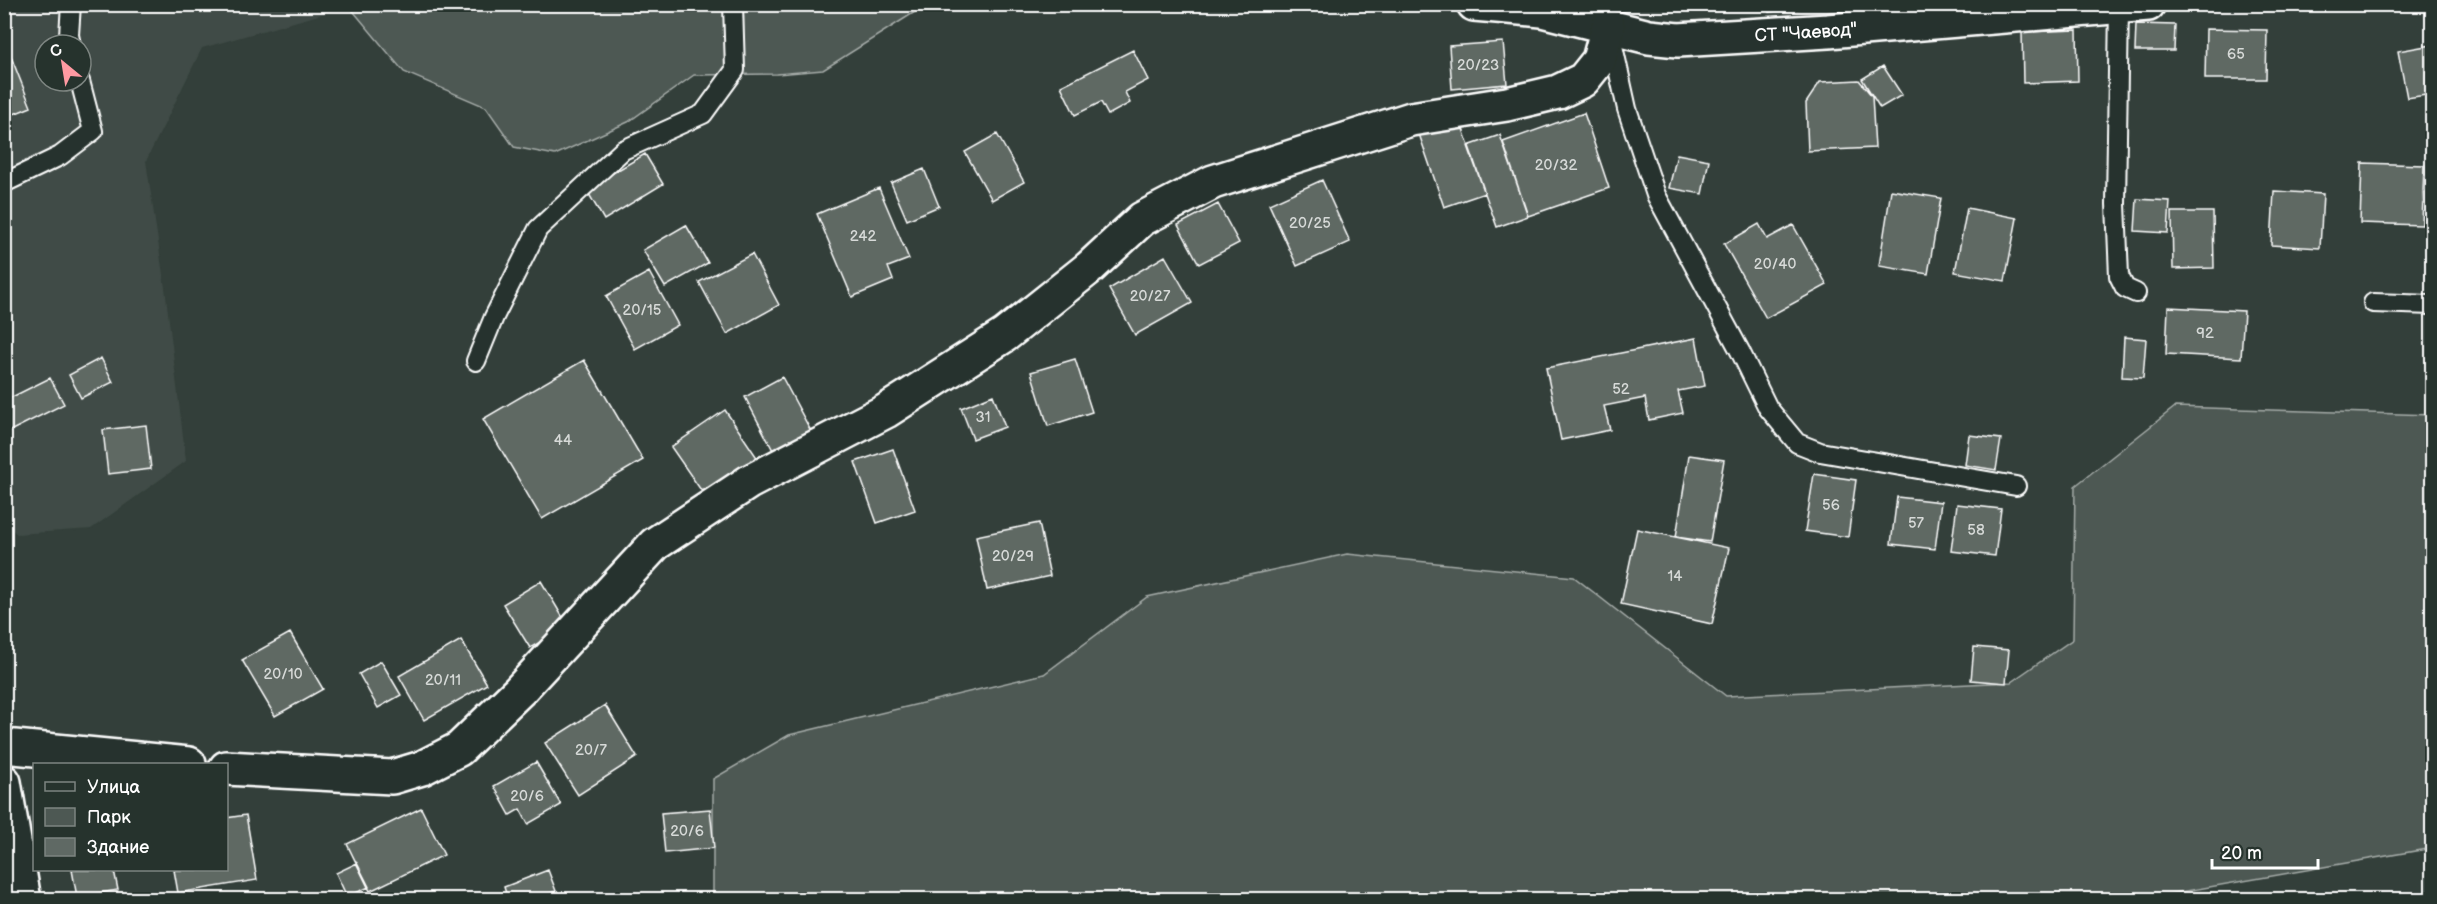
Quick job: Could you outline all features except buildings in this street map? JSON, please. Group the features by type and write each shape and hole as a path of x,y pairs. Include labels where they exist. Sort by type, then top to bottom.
{"street":[{"name":"СТ \"Чаевод\"","path":"1474,4 1542,10 1608,27 1678,40 1828,31 2148,4"},
{"path":"228,768 392,777 422,768 459,749 519,691 655,544 749,482 886,411 1005,335 1089,268 1142,219 1213,182 1412,119 1507,104 1558,92 1582,80 1599,60 1608,27"},
{"path":"4,746 170,763"},
{"path":"4,782 24,900"}],"lane":[{"path":"69,33 71,4"},
{"path":"476,361 494,317 538,229 623,150 703,114 735,70 733,4"},
{"path":"2119,5 2116,204 2119,276 2125,288 2136,294"},
{"path":"1608,27 1627,109 1656,195 1768,408 1797,443 1820,452 2016,486"},
{"path":"4,183 60,156 93,131 84,93"},
{"path":"2373,303 2433,305"}],"shaded area":[{"path":"4,5 354,5 202,48 146,161 165,288 186,461 91,529 17,534 5,524"}],"green space":[{"path":"926,5 823,70 777,74 694,75 628,122 555,155 514,147 486,107 404,72 349,6"},
{"path":"2175,407 2432,415 2432,848 2135,900 713,898 713,779 789,735 1044,674 1147,597 1347,554 1574,577 1726,696 2011,682 2073,639 2075,486"}]}
